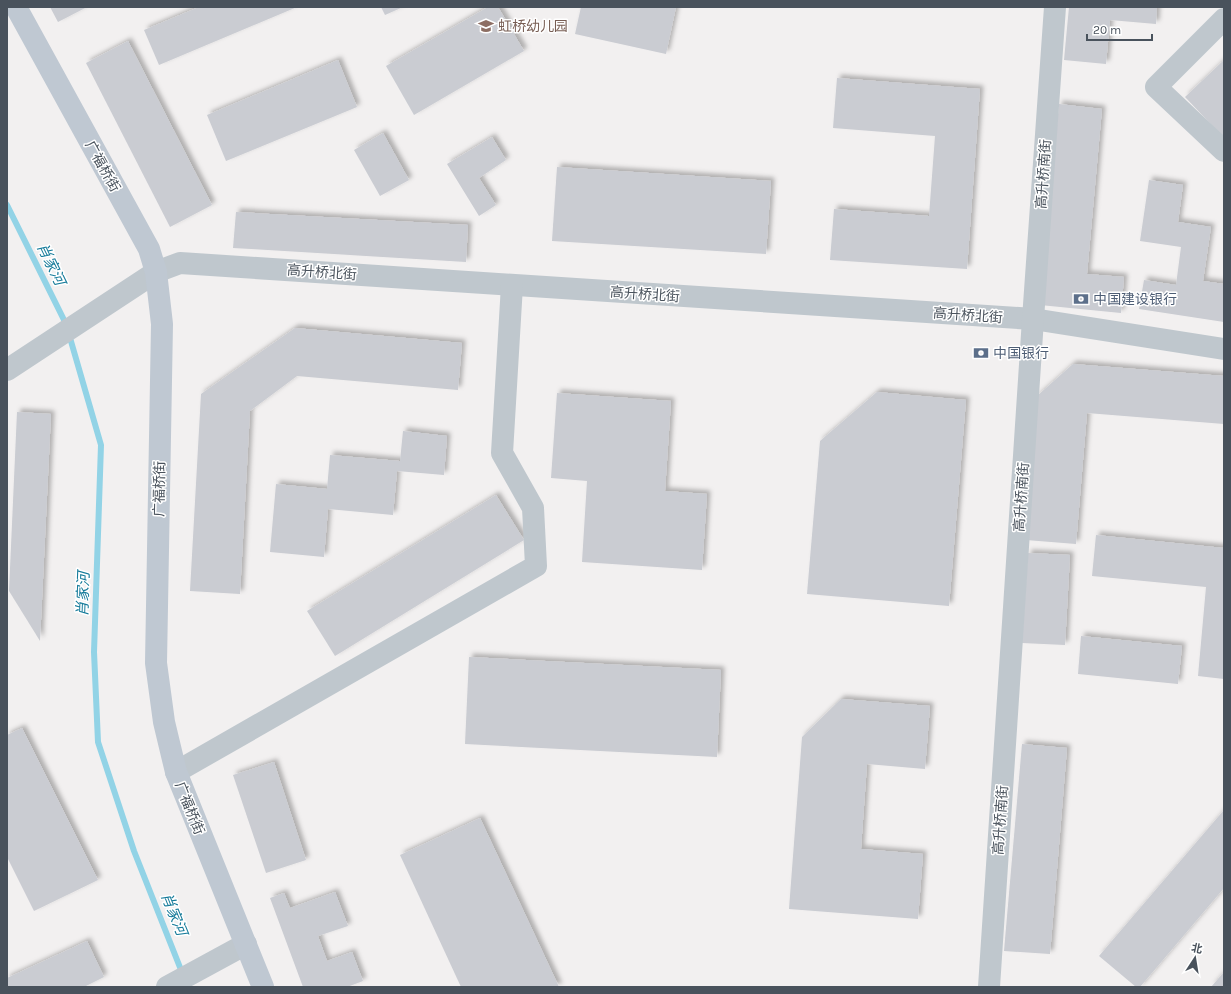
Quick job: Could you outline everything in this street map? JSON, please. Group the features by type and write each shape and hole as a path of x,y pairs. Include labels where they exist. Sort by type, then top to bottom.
{"main road":[{"name":"广福桥街","path":"16,7 149,249 156,272 162,324 156,662 164,722 176,772 263,987"}],"street":[{"name":"高升桥南街","path":"989,987 1055,7"},
{"path":"1224,19 1156,87 1224,151"},
{"name":"高升桥北街","path":"7,370 156,272 180,263 1033,319 1224,349"},
{"path":"176,772 536,566 533,508 502,453 512,285"},
{"path":"169,986 246,944"}],"building":[{"path":"50,7 87,7 58,22"},
{"path":"199,7 297,7 159,65 144,30"},
{"path":"381,7 403,7 385,15"},
{"path":"488,7 498,7 524,51 414,115 386,66"},
{"path":"581,7 676,7 666,54 575,34"},
{"path":"1069,7 1157,7 1156,24 1110,20 1106,64 1064,60"},
{"path":"128,41 212,205 170,227 86,63"},
{"path":"338,60 357,107 226,161 207,115"},
{"path":"1224,60 1224,138 1185,97"},
{"path":"837,78 980,89 967,269 830,260 834,209 929,216 935,136 833,128"},
{"path":"1059,104 1102,109 1087,274 1124,277 1121,313 1040,305"},
{"path":"383,133 409,180 380,196 354,150"},
{"path":"492,137 506,160 479,178 496,205 479,216 447,164"},
{"path":"557,167 771,181 766,254 552,241"},
{"path":"1149,180 1183,185 1178,222 1211,227 1203,281 1224,284 1224,322 1139,309 1144,280 1176,285 1181,247 1140,241"},
{"path":"236,212 468,225 466,262 233,248"},
{"path":"295,328 462,343 458,390 297,376 250,411 240,594 190,591 201,394"},
{"path":"1073,364 1224,376 1224,424 1087,413 1076,544 1026,540 1037,396"},
{"path":"877,392 966,400 949,606 807,594 820,441"},
{"path":"557,393 671,401 665,491 707,494 702,570 582,562 587,481 551,478"},
{"path":"17,412 51,414 40,641 9,591"},
{"path":"403,431 447,436 444,475 397,471 393,515 328,509 324,557 270,552 276,484 327,489 330,455 400,461"},
{"path":"496,495 524,540 335,656 307,611"},
{"path":"1096,535 1224,548 1224,679 1198,676 1206,587 1092,576"},
{"path":"1028,553 1070,555 1065,645 1022,643"},
{"path":"1081,636 1182,646 1178,684 1078,674"},
{"path":"469,657 721,670 717,757 465,744"},
{"path":"841,699 930,706 925,769 867,764 861,849 923,854 918,919 789,909 802,737"},
{"path":"22,728 98,880 34,911 7,857 7,735"},
{"path":"1022,744 1067,748 1050,954 1004,951"},
{"path":"274,762 306,860 266,873 233,775"},
{"path":"1224,810 1224,888 1140,987 1136,987 1099,956"},
{"path":"480,818 559,987 461,987 400,855"},
{"path":"335,892 348,926 318,936 327,961 352,952 363,981 347,987 303,987 270,898 284,893 290,908"},
{"path":"87,941 104,977 84,987 7,987 7,978"},
{"path":"1224,972 1224,987 1211,987"}],"waterway":[{"name":"肖家河","path":"7,205 66,324 101,445 94,652 98,742 134,851 183,975"}],"place":[{"name":"虹桥幼儿园","path":"486,26"},
{"name":"中国建设银行","path":"1081,299"},
{"name":"中国银行","path":"981,353"}]}
